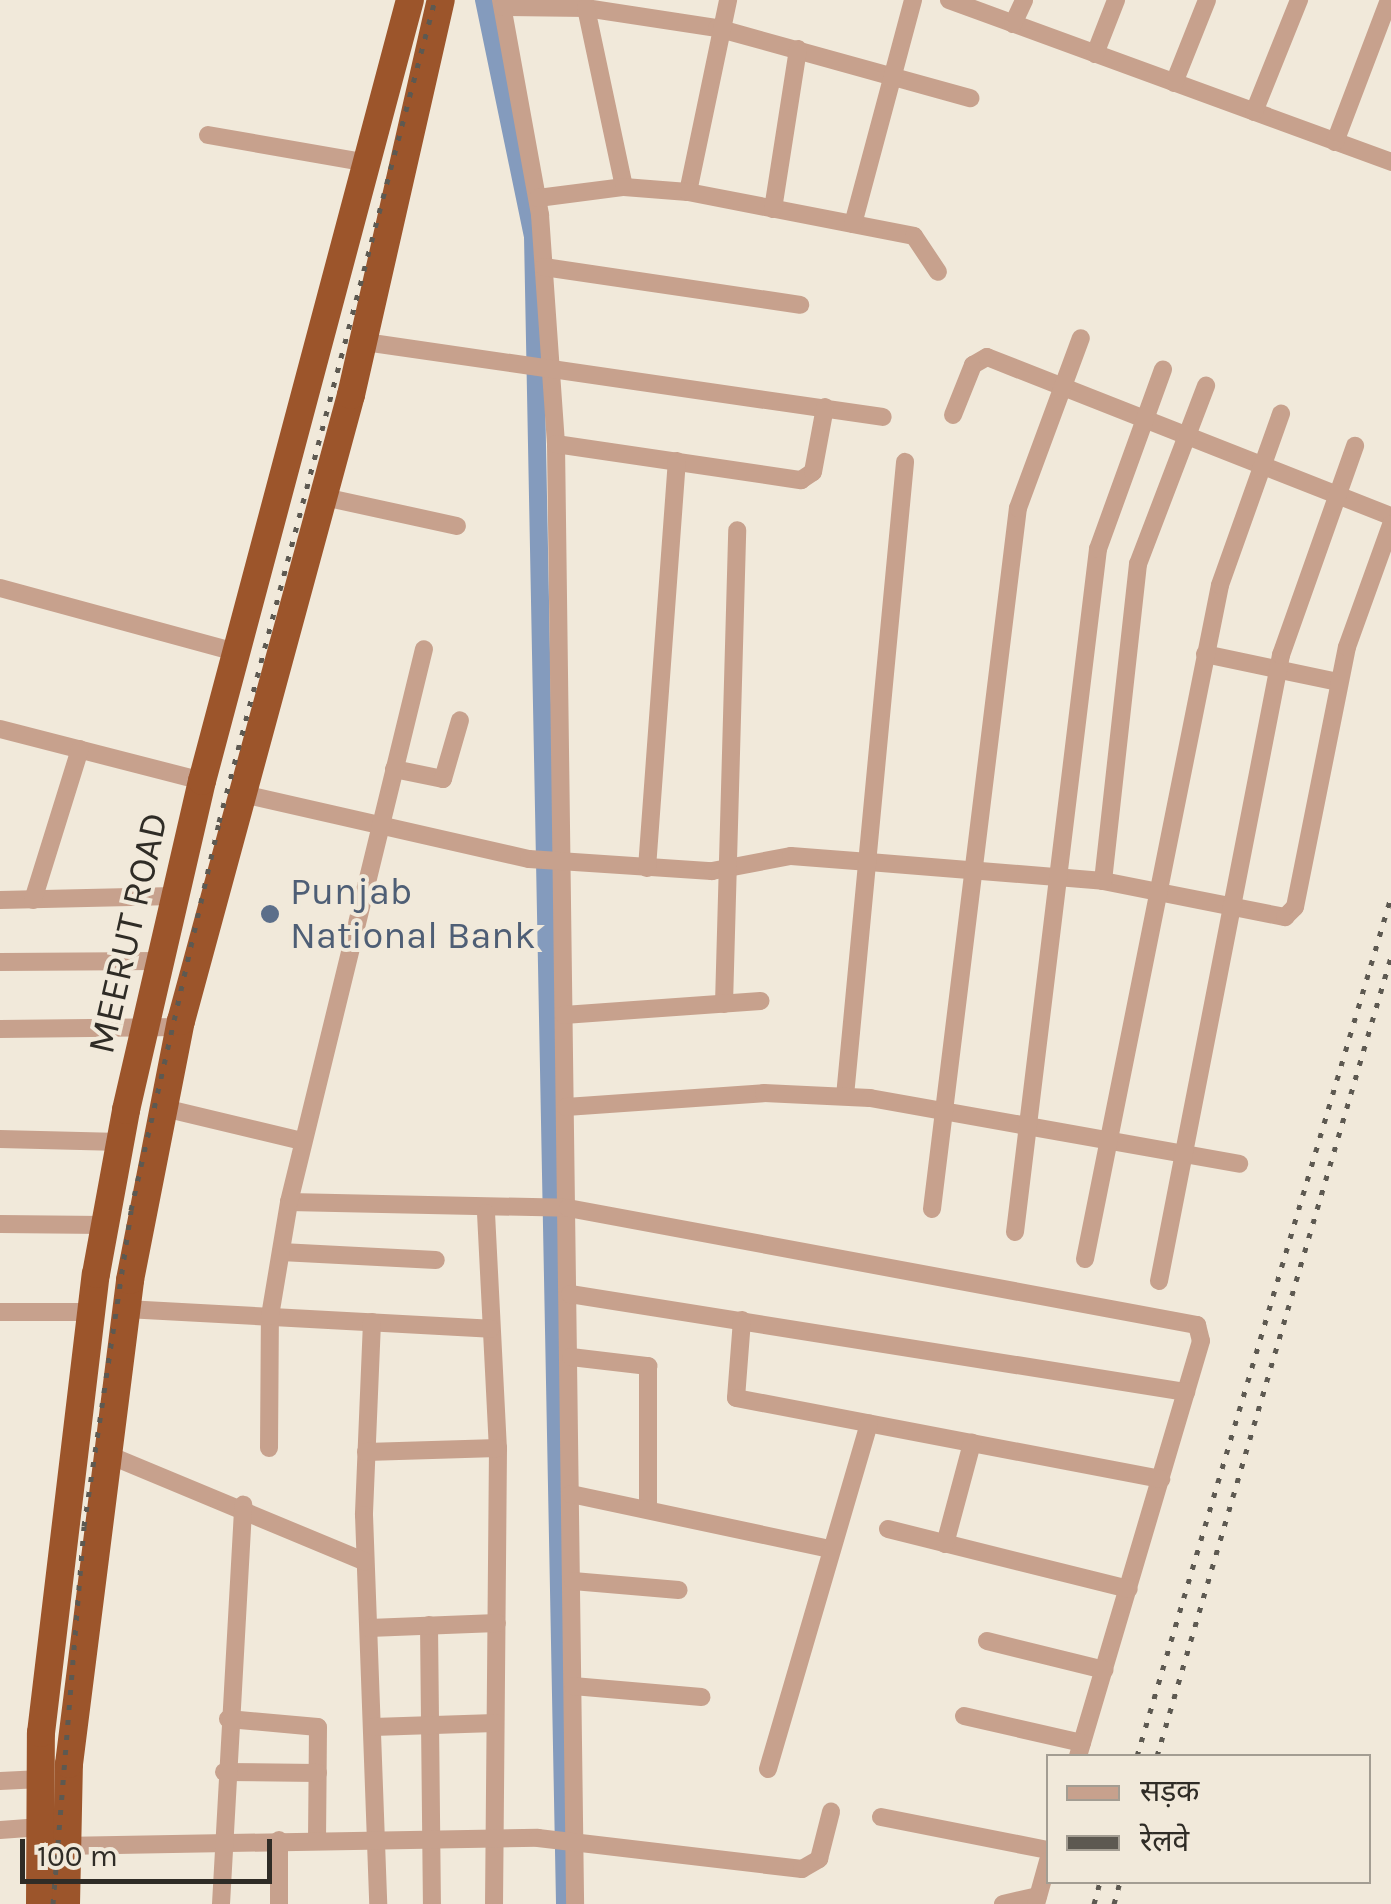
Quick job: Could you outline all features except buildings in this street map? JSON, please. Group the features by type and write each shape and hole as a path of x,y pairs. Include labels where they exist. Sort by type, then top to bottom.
{"highway":[{"name":"MEERUT ROAD","path":"66,1904 49,1840 41,1779 91,1312 104,1226 157,961 362,162 410,0"},
{"name":"MEERUT ROAD","path":"40,1904 126,1310 180,1027 364,342 441,0"}],"street":[{"path":"688,192 717,28 728,0"},
{"path":"853,224 890,72 914,0"},
{"path":"948,0 1391,162"},
{"path":"1013,24 1024,0"},
{"path":"1095,54 1116,0"},
{"path":"1174,83 1207,0"},
{"path":"1254,112 1299,0"},
{"path":"1335,142 1388,0"},
{"path":"576,1904 570,1840 573,1581 570,1294 556,1208 566,1106 555,860 556,444 538,198 502,4 586,8 717,28 890,72 970,98"},
{"path":"586,8 624,186"},
{"path":"772,209 798,49"},
{"path":"208,135 362,162"},
{"path":"538,198 624,186 688,192 920,239 938,272"},
{"path":"544,267 800,305"},
{"path":"932,1209 1018,508 1082,338"},
{"path":"364,342 549,365 883,417"},
{"path":"952,415 979,358 1062,386 1391,516"},
{"path":"1015,1232 1098,550 1162,369"},
{"path":"1103,882 1138,564 1206,386"},
{"path":"556,444 802,480 812,472 825,406"},
{"path":"1086,1258 1106,1138 1205,654 1282,414"},
{"path":"1159,1281 1278,670 1355,446"},
{"path":"647,868 677,461"},
{"path":"845,1096 905,462"},
{"path":"324,496 457,526"},
{"path":"243,794 529,859 727,871 790,856 1103,882 1292,913 1338,682 1391,525"},
{"path":"724,1004 737,530"},
{"path":"0,588 236,652"},
{"path":"269,1448 270,1316 289,1202 424,649"},
{"path":"1205,654 1338,682"},
{"path":"394,770 443,778 460,720"},
{"path":"0,728 202,781"},
{"path":"34,900 80,750"},
{"path":"0,900 174,896"},
{"path":"0,962 157,961"},
{"path":"564,1015 761,1001"},
{"path":"0,1029 180,1027"},
{"path":"566,1106 845,1096 943,1107 1239,1164"},
{"path":"164,1108 303,1141"},
{"path":"0,1139 121,1142"},
{"path":"289,1202 486,1212 556,1208 1197,1325 1202,1334 1080,1750 964,1716"},
{"path":"486,1212 498,1448 494,1904"},
{"path":"0,1224 104,1226"},
{"path":"281,1252 436,1260"},
{"path":"570,1294 1186,1392"},
{"path":"126,1310 490,1329"},
{"path":"0,1312 91,1312"},
{"path":"742,1320 732,1396 1160,1479"},
{"path":"372,1322 364,1561 378,1904"},
{"path":"571,1358 648,1366 648,1504"},
{"path":"768,1769 826,1548 869,1424"},
{"path":"945,1544 972,1443"},
{"path":"366,1452 498,1448"},
{"path":"104,1453 243,1505 364,1561"},
{"path":"572,1494 648,1504 826,1548"},
{"path":"221,1904 220,1842 243,1505"},
{"path":"888,1530 1128,1589"},
{"path":"573,1581 679,1590"},
{"path":"369,1628 497,1623"},
{"path":"429,1626 432,1904"},
{"path":"986,1641 1104,1670"},
{"path":"573,1686 702,1698"},
{"path":"228,1719 314,1723 318,1773 316,1838"},
{"path":"373,1726 495,1723"},
{"path":"224,1772 318,1773"},
{"path":"0,1781 41,1779"},
{"path":"0,1830 49,1840 538,1838 802,1869 819,1859 832,1812"},
{"path":"882,1818 1046,1850"},
{"path":"278,1840 279,1904"},
{"path":"1003,1904 1037,1900 1046,1868"}],"waterway":[{"path":"484,0 533,236 565,1904"}],"railway":[{"path":"53,1904 84,1526 131,1210 219,822 435,0"},
{"path":"1138,1754 1391,897"},
{"path":"1158,1754 1391,957"},
{"path":"1094,1904 1099,1884"},
{"path":"1114,1904 1119,1884"}],"place":[{"name":"Punjab National Bank","path":"270,914"}]}
